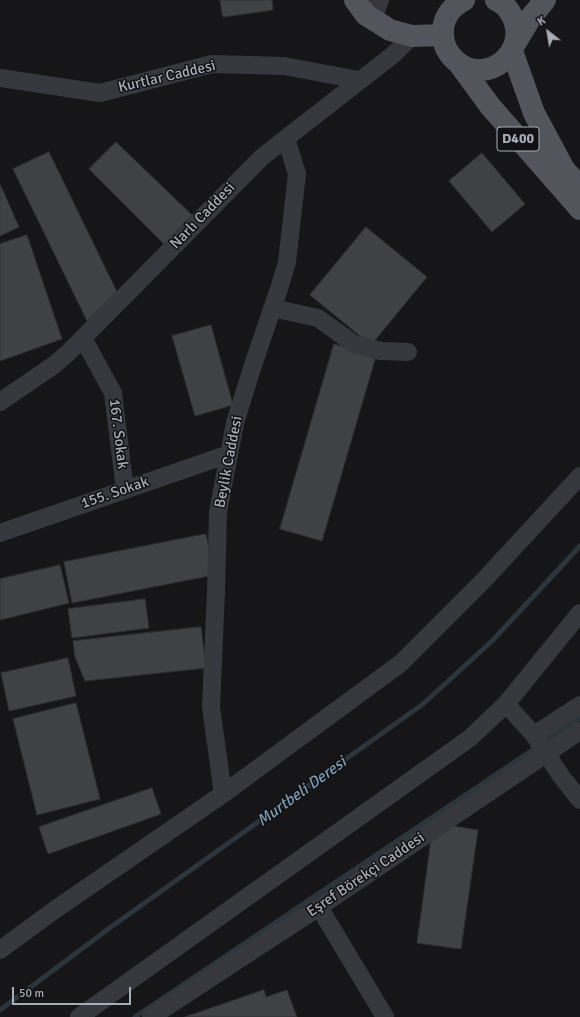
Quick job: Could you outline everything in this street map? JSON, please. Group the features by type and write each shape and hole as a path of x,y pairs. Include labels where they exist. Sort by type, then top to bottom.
{"main road":[{"path":"355,0 366,15 376,10 390,30 412,36 443,35 444,23 449,13 457,4 464,0"},
{"name":"D400","path":"496,0 509,10 514,20 517,29 514,46 534,113 564,169 580,187"},
{"path":"460,65 472,69 483,70 495,67 504,61 531,17 545,0"},
{"name":"D400","path":"443,35 445,46 451,57 460,65 490,106 580,209"}],"street":[{"name":"Narlı Caddesi","path":"0,402 54,364 83,338 262,157 394,54 412,36"},
{"name":"Kurtlar Caddesi","path":"0,78 100,93 212,64 284,66 359,80"},
{"name":"Beylik Caddesi","path":"223,794 211,707 218,512 235,423 250,372 287,262 297,174 288,145 282,141"},
{"path":"272,308 318,318 354,344 381,351 408,352"},
{"name":"167. Sokak","path":"83,338 113,393 125,490"},
{"name":"155. Sokak","path":"0,533 229,454"},
{"path":"0,950 56,909 223,794 401,663 483,581 580,476"},
{"path":"79,1017 470,738 506,704 580,613"},
{"path":"506,704 540,745 580,800"},
{"name":"Eşref Börekçi Caddesi","path":"151,1017 319,907 540,745 580,705"},
{"name":"Eşref Börekçi Caddesi","path":"540,745 580,731"},
{"path":"319,907 385,1017"}],"building":[{"path":"220,0 272,0 273,10 223,17"},
{"path":"116,142 192,215 164,244 89,169"},
{"path":"49,152 117,292 87,321 13,169"},
{"path":"482,153 525,204 492,232 449,181"},
{"path":"0,184 19,227 0,236"},
{"path":"366,227 427,277 371,345 310,295"},
{"path":"27,235 62,339 0,361 0,244"},
{"path":"211,325 233,405 195,416 172,336"},
{"path":"334,344 376,356 322,541 280,529"},
{"path":"206,534 214,575 72,603 64,562"},
{"path":"60,565 69,603 0,620 0,579"},
{"path":"145,599 149,628 72,638 68,609"},
{"path":"201,627 206,668 85,681 75,657 73,641"},
{"path":"68,658 76,696 9,711 1,673"},
{"path":"76,703 100,799 37,815 13,719"},
{"path":"152,788 161,814 48,854 39,827"},
{"path":"453,826 478,830 461,949 417,943 431,839"},
{"path":"264,990 266,997 287,990 297,1017 185,1017"}],"waterway":[{"name":"Murtbeli Deresi","path":"0,1010 111,927 423,704 492,641 580,546"},
{"path":"135,1017 580,718"}]}
